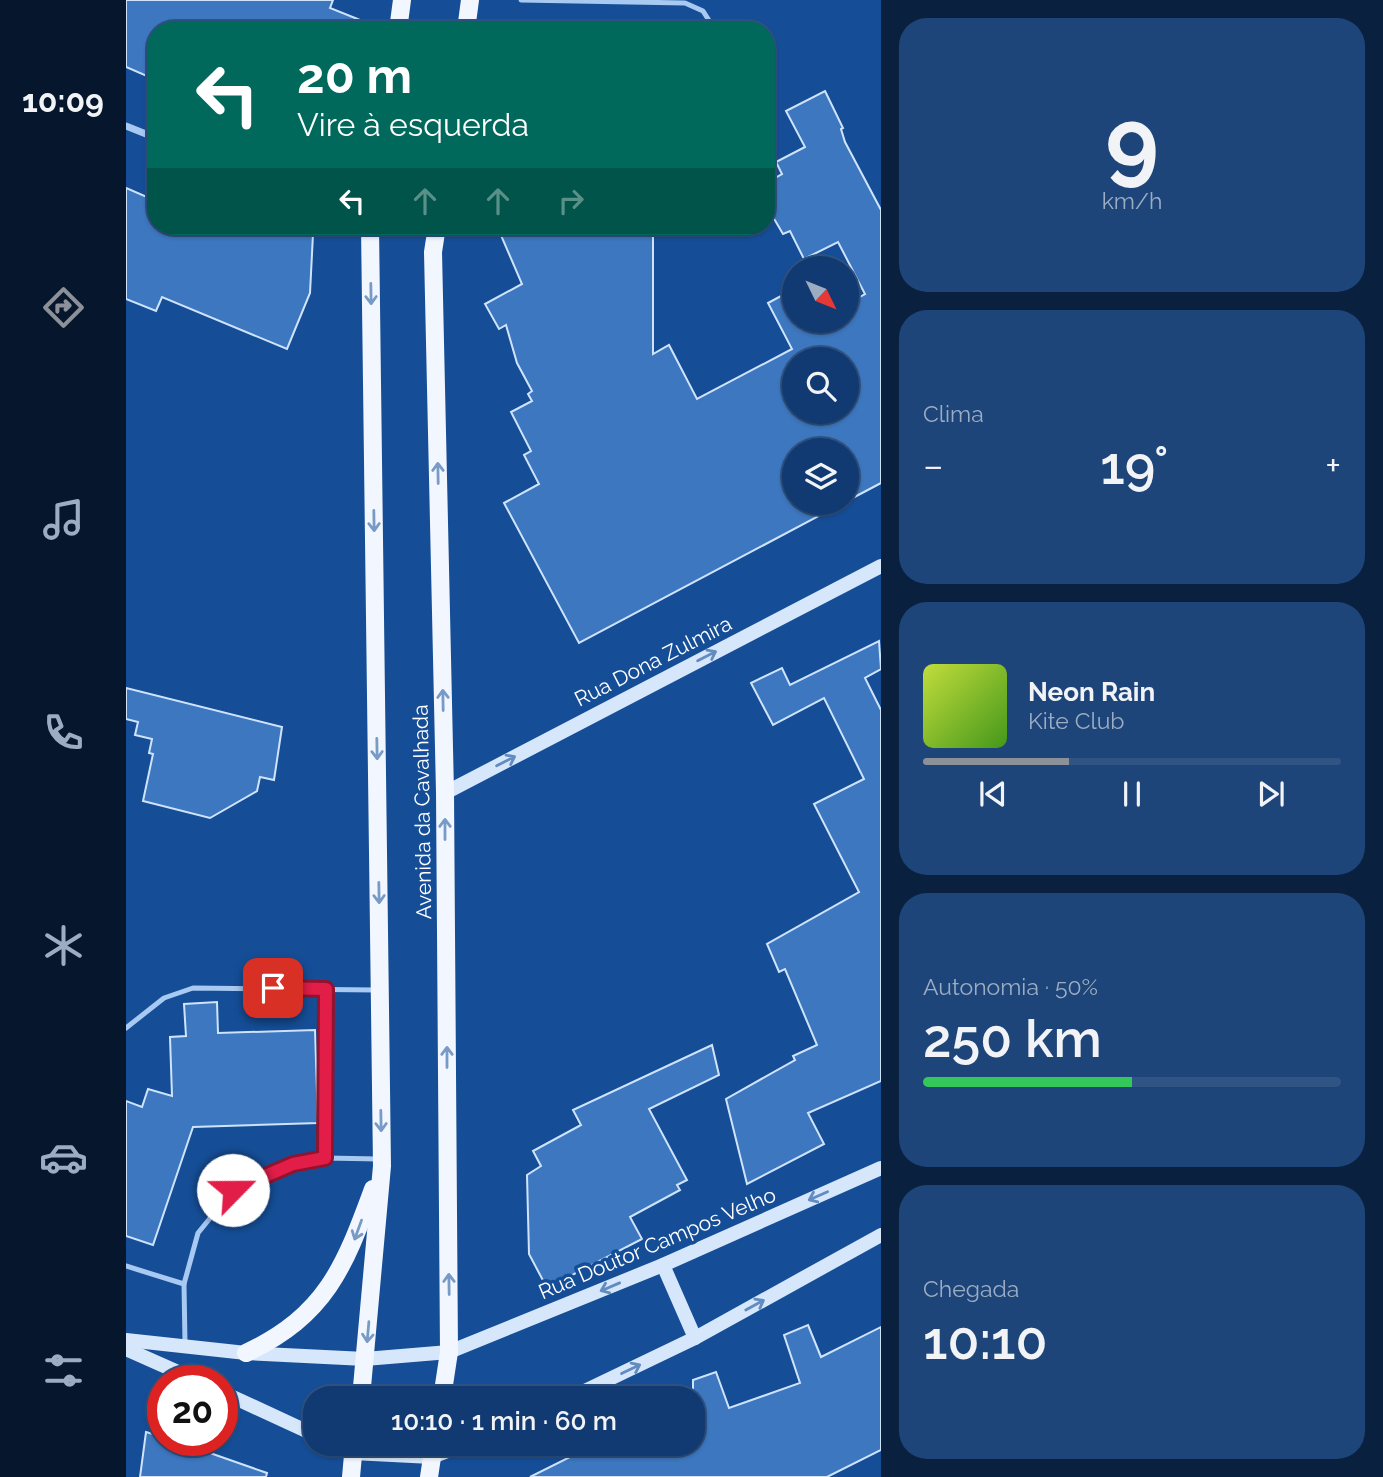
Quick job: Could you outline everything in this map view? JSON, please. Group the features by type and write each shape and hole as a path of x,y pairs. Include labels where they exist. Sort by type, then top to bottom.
{"main road":[{"path":"399,21 402,0"},
{"path":"467,21 470,0"},
{"name":"Avenida da Cavalhada","path":"363,1386 382,1162 369,235"},
{"name":"Avenida da Cavalhada","path":"435,235 433,252 445,793 449,1352 444,1386"},
{"name":"Rua Dona Zulmira","path":"445,793 881,566"},
{"path":"246,1353 276,1338 305,1317 327,1291 351,1249 382,1162"},
{"name":"Rua Doutor Campos Velho","path":"126,1340 246,1353 365,1359 449,1352 663,1265 881,1168"},
{"path":"595,1386 695,1338 881,1235"},
{"path":"663,1265 695,1338"},
{"path":"126,1349 162,1365"},
{"path":"238,1399 303,1429"},
{"path":"351,1477 352,1456"},
{"path":"429,1477 432,1456"}],"street":[{"path":"126,126 147,134"}],"lane":[{"path":"521,0 685,3 703,11 709,21"},
{"path":"126,1028 164,998 193,988 380,990"},
{"path":"325,1158 326,989"},
{"path":"185,1347 184,1284 198,1233 233,1190 293,1164 325,1158 382,1162"},
{"path":"126,1266 184,1284"}],"building":[{"path":"126,0 333,0 330,8 362,21 147,21 147,76 126,67"},
{"path":"825,91 843,128 841,129 845,142 881,210 881,483 859,495 859,438 782,438 782,515 820,515 579,643 504,503 539,484 524,455 531,451 511,412 532,401 528,394 532,391 517,363 506,325 499,329 485,304 522,284 501,235 653,235 653,354 669,345 697,399 782,354 782,424 859,424 859,347 791,347 784,333 859,333 859,297 865,294 859,282 859,256 845,256 838,242 810,256 802,256 790,231 783,234 775,220 775,178 782,174 776,162 805,147 786,111"},
{"path":"126,188 147,197 147,235 313,235 310,293 287,349 162,297 156,311 126,299"},
{"path":"782,295 782,330 768,303"},
{"path":"879,641 881,669 865,678 881,710 881,1081 808,1113 824,1144 747,1184 726,1099 795,1060 793,1056 817,1045 785,969 779,972 767,944 859,892 814,804 864,779 824,698 773,725 751,683 782,668 790,685"},
{"path":"126,688 282,727 274,780 260,777 257,791 210,818 143,801 153,754 149,753 152,739 135,735 138,722 126,719"},
{"path":"217,1002 218,1033 315,1030 318,1123 193,1127 153,1245 126,1236 126,1101 142,1107 148,1089 172,1096 170,1037 186,1036 184,1004"},
{"path":"712,1045 719,1075 649,1109 687,1180 677,1185 680,1190 630,1217 642,1239 547,1288 529,1254 527,1175 541,1166 533,1151 581,1125 573,1110"},
{"path":"808,1325 821,1357 881,1327 881,1450 827,1477 530,1477 572,1456 705,1456 705,1386 693,1386 693,1380 716,1372 729,1408 800,1383 784,1335"},
{"path":"146,1432 147,1456 219,1456 267,1473 266,1477 140,1477"}],"route":[{"path":"233,1190 293,1164 325,1158 326,989 273,988"}]}
